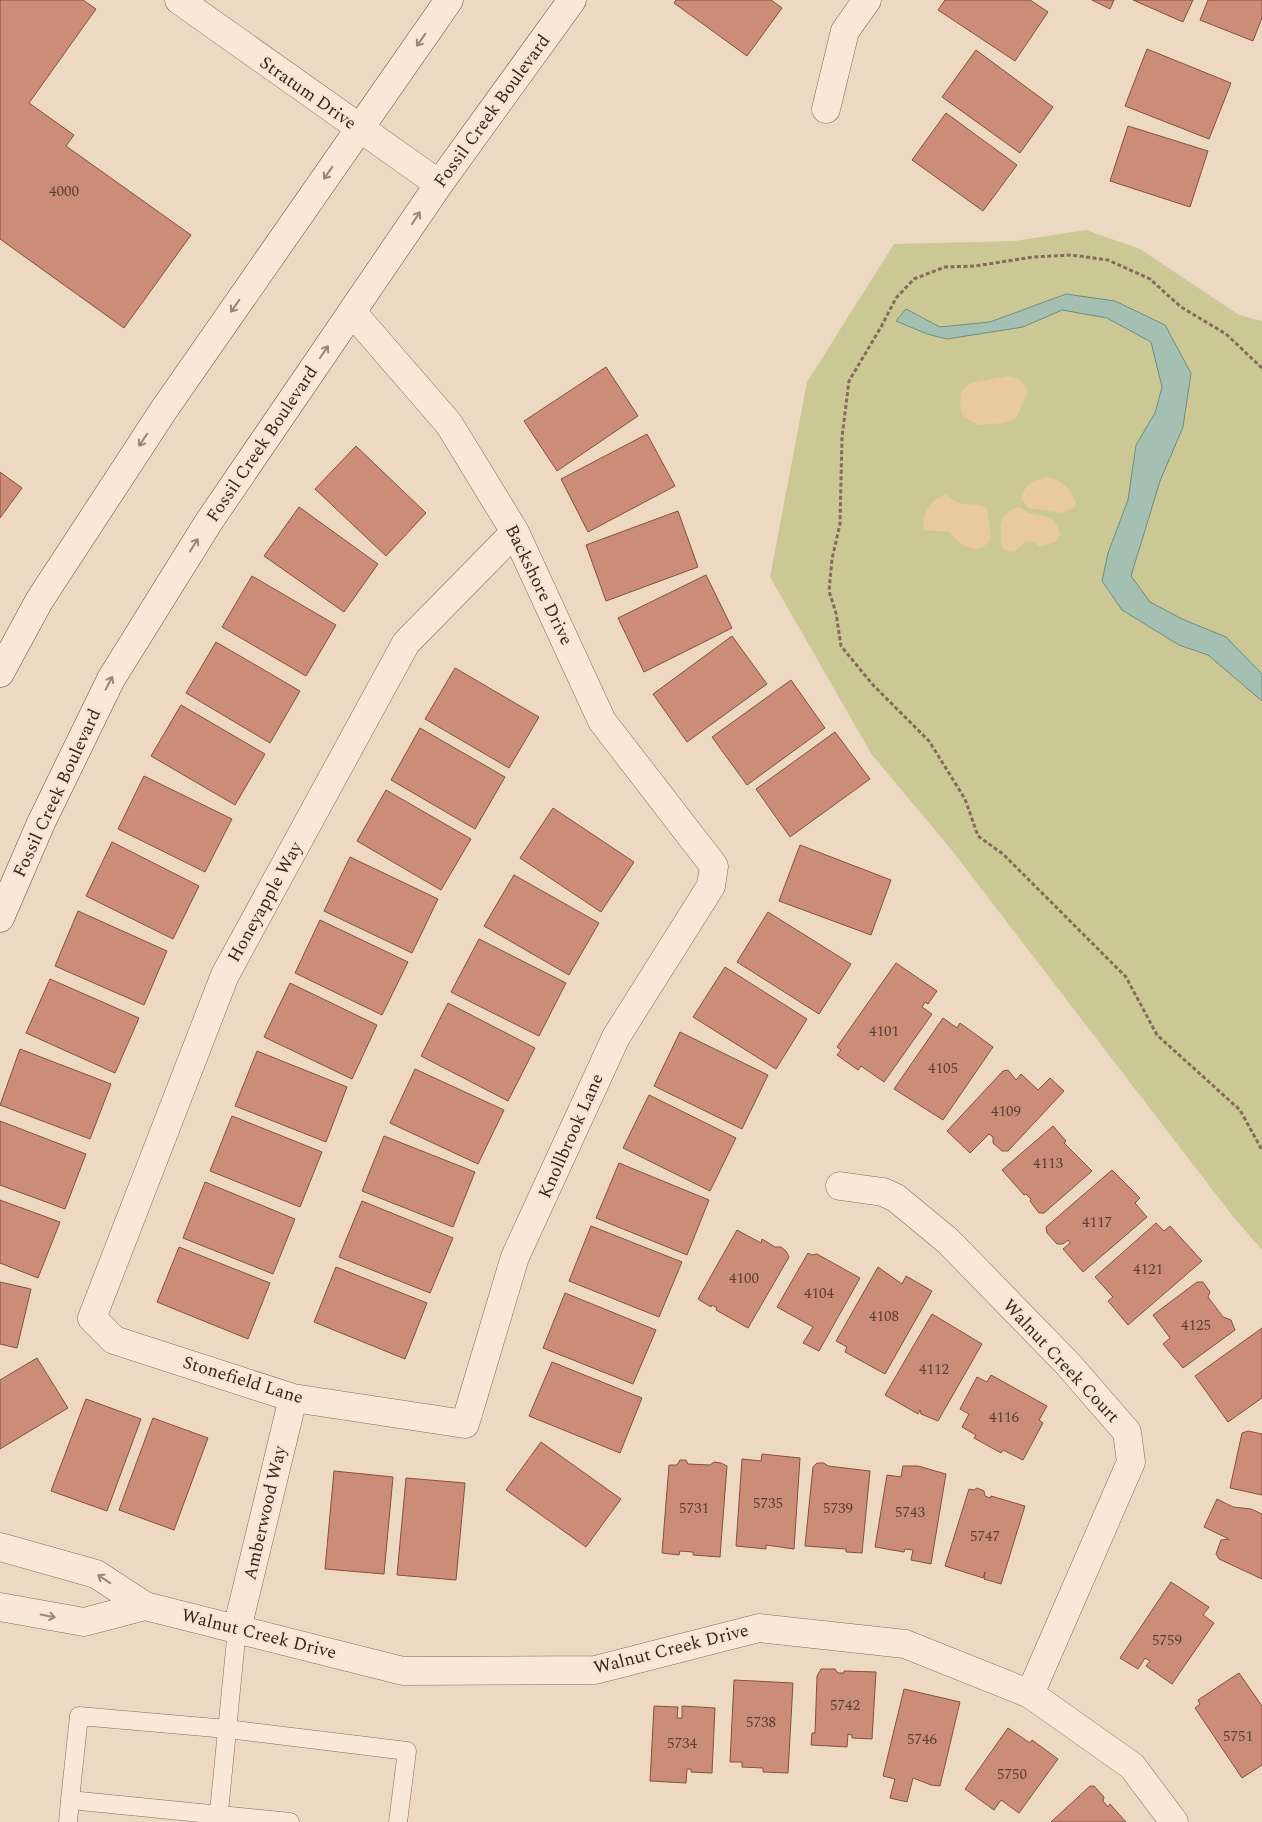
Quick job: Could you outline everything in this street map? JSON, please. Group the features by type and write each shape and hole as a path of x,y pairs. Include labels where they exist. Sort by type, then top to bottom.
{"street":[{"name":"Stratum Drive","path":"178,0 439,184"},
{"path":"0,673 39,601 114,484 210,342 449,0"},
{"name":"Fossil Creek Boulevard","path":"0,918 41,823 111,679 208,523 439,184 572,0"},
{"path":"826,109 845,31 867,0"},
{"name":"Backshore Drive","path":"352,312 449,424 515,532 602,721 714,866"},
{"name":"Honeyapple Way","path":"92,1318 225,976 406,643 515,532"},
{"name":"Knollbrook Lane","path":"465,1424 515,1257 616,1037 711,886 714,866"},
{"name":"Walnut Creek Court","path":"840,1186 883,1192 896,1198 948,1241 1067,1363 1127,1432 1131,1462 1030,1694"},
{"name":"Stonefield Lane","path":"92,1318 114,1340 293,1398 465,1424"},
{"name":"Amberwood Way","path":"237,1629 293,1398"},
{"name":"Walnut Creek Drive","path":"0,1547 96,1574 145,1606 403,1671 595,1670 759,1628 905,1644 1030,1694 1132,1766 1174,1822"},
{"name":"Walnut Creek Drive","path":"0,1607 84,1622 145,1606"}],"lane":[{"path":"218,1818 237,1629"},
{"path":"68,1822 79,1716 227,1729 407,1751 398,1822"},
{"path":"70,1800 218,1818 290,1822"}],"path":[{"path":"1262,368 1226,334 1181,307 1150,279 1108,260 1072,255 1033,257 975,266 944,266 914,279 894,301 883,324 849,381 844,412 840,524 832,559 829,591 836,612 840,646 873,685 929,741 965,799 978,836 1003,854 1126,978 1157,1035 1240,1110 1262,1150"}],"shaded area":[{"path":"1086,230 1140,249 1239,315 1262,321 1262,1250 1231,1214 950,848 872,755 770,577 807,382 894,244 1015,241"},
{"path":"1066,294 1115,301 1165,325 1191,373 1183,427 1160,481 1131,576 1150,602 1182,619 1226,637 1262,674 1262,701 1208,655 1179,645 1122,610 1102,581 1108,553 1128,500 1136,445 1155,413 1162,387 1151,342 1107,318 1062,310 1023,327 947,339 927,334 896,321 906,309 940,327 990,322"}],"sand":[{"path":"1007,376 1017,378 1026,386 1027,394 1016,418 1005,423 978,425 963,416 960,405 961,392 970,383"},
{"path":"1046,477 1057,480 1066,486 1073,495 1076,506 1063,513 1029,508 1021,499 1025,490 1033,482"},
{"path":"945,494 960,503 987,508 991,539 986,545 975,549 964,545 949,532 923,530 924,518 928,508 935,500"},
{"path":"1019,507 1053,521 1060,535 1055,542 1039,547 1034,542 1026,541 1014,552 1005,551 1001,541 1003,518 1010,510"}],"building":[{"path":"0,0 83,0 96,9 29,103 74,135 66,146 191,235 124,328 0,239"},
{"path":"676,0 771,0 782,8 747,56 674,3"},
{"path":"945,0 1030,0 1048,12 1015,61 938,10"},
{"path":"1092,0 1114,0 1110,9"},
{"path":"1133,0 1193,0 1183,22"},
{"path":"1208,0 1262,0 1262,18 1253,41 1200,20"},
{"path":"1147,49 1231,83 1209,139 1125,106"},
{"path":"976,50 1053,107 1020,153 942,97"},
{"path":"946,113 1017,165 983,211 912,160"},
{"path":"1128,126 1208,151 1190,207 1110,181"},
{"path":"606,367 638,416 557,471 524,421"},
{"path":"647,434 675,486 588,532 561,479"},
{"path":"356,446 426,513 386,556 315,489"},
{"path":"0,472 22,488 0,518"},
{"path":"299,507 378,564 344,612 264,556"},
{"path":"678,511 698,567 606,601 586,545"},
{"path":"706,575 732,628 644,672 618,618"},
{"path":"252,576 336,625 306,676 222,627"},
{"path":"732,636 767,684 687,742 653,694"},
{"path":"216,642 300,691 270,743 186,693"},
{"path":"455,668 539,717 509,768 425,719"},
{"path":"791,680 825,728 747,785 712,737"},
{"path":"181,705 265,754 235,805 151,756"},
{"path":"420,728 505,777 475,829 391,780"},
{"path":"835,732 870,779 790,837 756,789"},
{"path":"144,776 232,819 205,872 118,829"},
{"path":"386,790 471,839 441,890 357,841"},
{"path":"553,808 634,862 601,912 520,858"},
{"path":"112,842 199,886 173,939 86,896"},
{"path":"800,845 891,880 871,935 779,901"},
{"path":"350,857 438,899 412,953 324,911"},
{"path":"514,875 599,923 569,975 484,926"},
{"path":"78,911 167,951 144,1005 55,966"},
{"path":"768,912 851,964 819,1014 737,962"},
{"path":"320,920 408,962 382,1015 295,973"},
{"path":"479,939 566,983 539,1036 451,992"},
{"path":"896,963 937,991 928,1004 925,1002 922,1007 932,1014 884,1082 861,1066 858,1070 837,1055 841,1050 837,1047"},
{"path":"725,967 807,1019 776,1069 693,1017"},
{"path":"50,979 139,1018 115,1073 26,1033"},
{"path":"290,983 377,1025 352,1079 264,1037"},
{"path":"448,1003 535,1048 508,1101 421,1056"},
{"path":"943,1018 957,1028 960,1023 993,1047 943,1120 894,1089"},
{"path":"680,1032 768,1075 742,1129 654,1086"},
{"path":"20,1049 111,1084 90,1139 0,1105"},
{"path":"257,1051 347,1087 326,1142 235,1106"},
{"path":"415,1069 504,1110 478,1164 390,1123"},
{"path":"1008,1070 1016,1080 1021,1074 1038,1090 1050,1078 1064,1091 1008,1151 1002,1151 993,1143 993,1137 989,1134 970,1153 947,1131 1003,1071"},
{"path":"649,1095 736,1138 710,1191 623,1148"},
{"path":"232,1116 322,1152 300,1207 210,1171"},
{"path":"0,1121 86,1154 65,1209 0,1185"},
{"path":"1053,1126 1066,1141 1064,1143 1092,1171 1044,1213 1039,1213 1030,1201 1031,1199 1026,1194 1024,1195 1002,1170"},
{"path":"384,1136 475,1172 453,1227 362,1191"},
{"path":"619,1163 709,1200 687,1255 596,1218"},
{"path":"1112,1170 1140,1198 1135,1203 1147,1217 1083,1272 1063,1249 1070,1243 1068,1240 1063,1244 1057,1244 1047,1233 1046,1227"},
{"path":"205,1182 295,1219 273,1274 183,1238"},
{"path":"0,1200 60,1222 38,1278 0,1263"},
{"path":"362,1201 453,1238 430,1293 339,1257"},
{"path":"1156,1223 1164,1231 1170,1226 1202,1261 1128,1325 1108,1301 1113,1297 1095,1277"},
{"path":"591,1226 682,1262 659,1317 569,1281"},
{"path":"737,1230 761,1243 762,1239 775,1247 781,1247 789,1257 748,1328 716,1310 717,1308 712,1305 711,1307 698,1299"},
{"path":"179,1247 270,1283 248,1339 157,1302"},
{"path":"808,1253 812,1255 817,1254 860,1278 819,1351 803,1343 813,1327 777,1307"},
{"path":"336,1267 427,1303 405,1359 314,1322"},
{"path":"878,1267 902,1284 906,1276 932,1291 885,1374 845,1352 847,1347 836,1341"},
{"path":"0,1282 31,1289 17,1348 0,1344"},
{"path":"1197,1282 1203,1282 1210,1292 1208,1297 1223,1317 1231,1320 1235,1330 1183,1368 1163,1344 1170,1338 1153,1315"},
{"path":"565,1293 656,1330 633,1384 543,1348"},
{"path":"932,1314 982,1344 938,1421 921,1414 920,1410 918,1414 885,1395"},
{"path":"1262,1328 1262,1398 1228,1422 1195,1376"},
{"path":"37,1358 68,1408 0,1449 0,1380"},
{"path":"552,1362 642,1398 620,1453 529,1416"},
{"path":"991,1375 1047,1406 1039,1420 1043,1423 1023,1460 1003,1450 1001,1453 974,1438 976,1435 962,1427 969,1414 960,1409 977,1377 987,1382"},
{"path":"86,1399 141,1419 107,1511 51,1491"},
{"path":"153,1418 208,1438 174,1530 119,1510"},
{"path":"1248,1431 1262,1434 1262,1495 1230,1488 1242,1433"},
{"path":"541,1442 621,1499 586,1547 506,1490"},
{"path":"762,1454 800,1458 794,1549 766,1545 766,1549 736,1546 742,1459 761,1461"},
{"path":"680,1460 686,1460 688,1464 710,1465 714,1462 727,1466 720,1557 693,1555 693,1552 680,1551 679,1555 662,1553 669,1465 677,1465"},
{"path":"817,1463 870,1471 862,1553 846,1552 846,1549 805,1546 813,1467"},
{"path":"903,1466 918,1466 946,1474 931,1564 911,1560 913,1550 905,1549 904,1552 875,1547 887,1475 901,1477"},
{"path":"334,1471 393,1477 384,1574 325,1569"},
{"path":"406,1478 465,1483 456,1580 397,1575"},
{"path":"977,1488 984,1491 985,1496 990,1498 991,1496 1025,1506 1001,1584 984,1579 985,1572 983,1578 945,1566 969,1489 974,1490"},
{"path":"1217,1499 1233,1507 1251,1509 1262,1514 1262,1579 1219,1559 1216,1554 1221,1540 1229,1539 1204,1527"},
{"path":"1171,1582 1209,1607 1203,1615 1214,1623 1172,1684 1146,1666 1150,1661 1145,1658 1138,1669 1120,1658"},
{"path":"821,1669 835,1669 838,1673 844,1673 844,1671 876,1672 872,1739 852,1738 852,1735 848,1734 847,1747 811,1745 812,1733 815,1733 817,1676"},
{"path":"1239,1673 1262,1706 1262,1765 1242,1778 1195,1708 1200,1704 1198,1700"},
{"path":"734,1680 793,1683 788,1773 763,1772 763,1768 742,1767 742,1762 730,1762"},
{"path":"904,1689 960,1702 940,1786 931,1785 913,1778 907,1802 890,1798 895,1779 883,1776"},
{"path":"654,1706 678,1707 677,1718 682,1718 682,1706 715,1708 712,1773 691,1772 691,1769 687,1769 686,1783 650,1781"},
{"path":"1008,1728 1030,1743 1032,1740 1058,1759 1019,1813 1001,1800 994,1810 965,1789"},
{"path":"1090,1786 1094,1786 1104,1797 1103,1801 1108,1807 1110,1804 1126,1822 1051,1822"}]}
